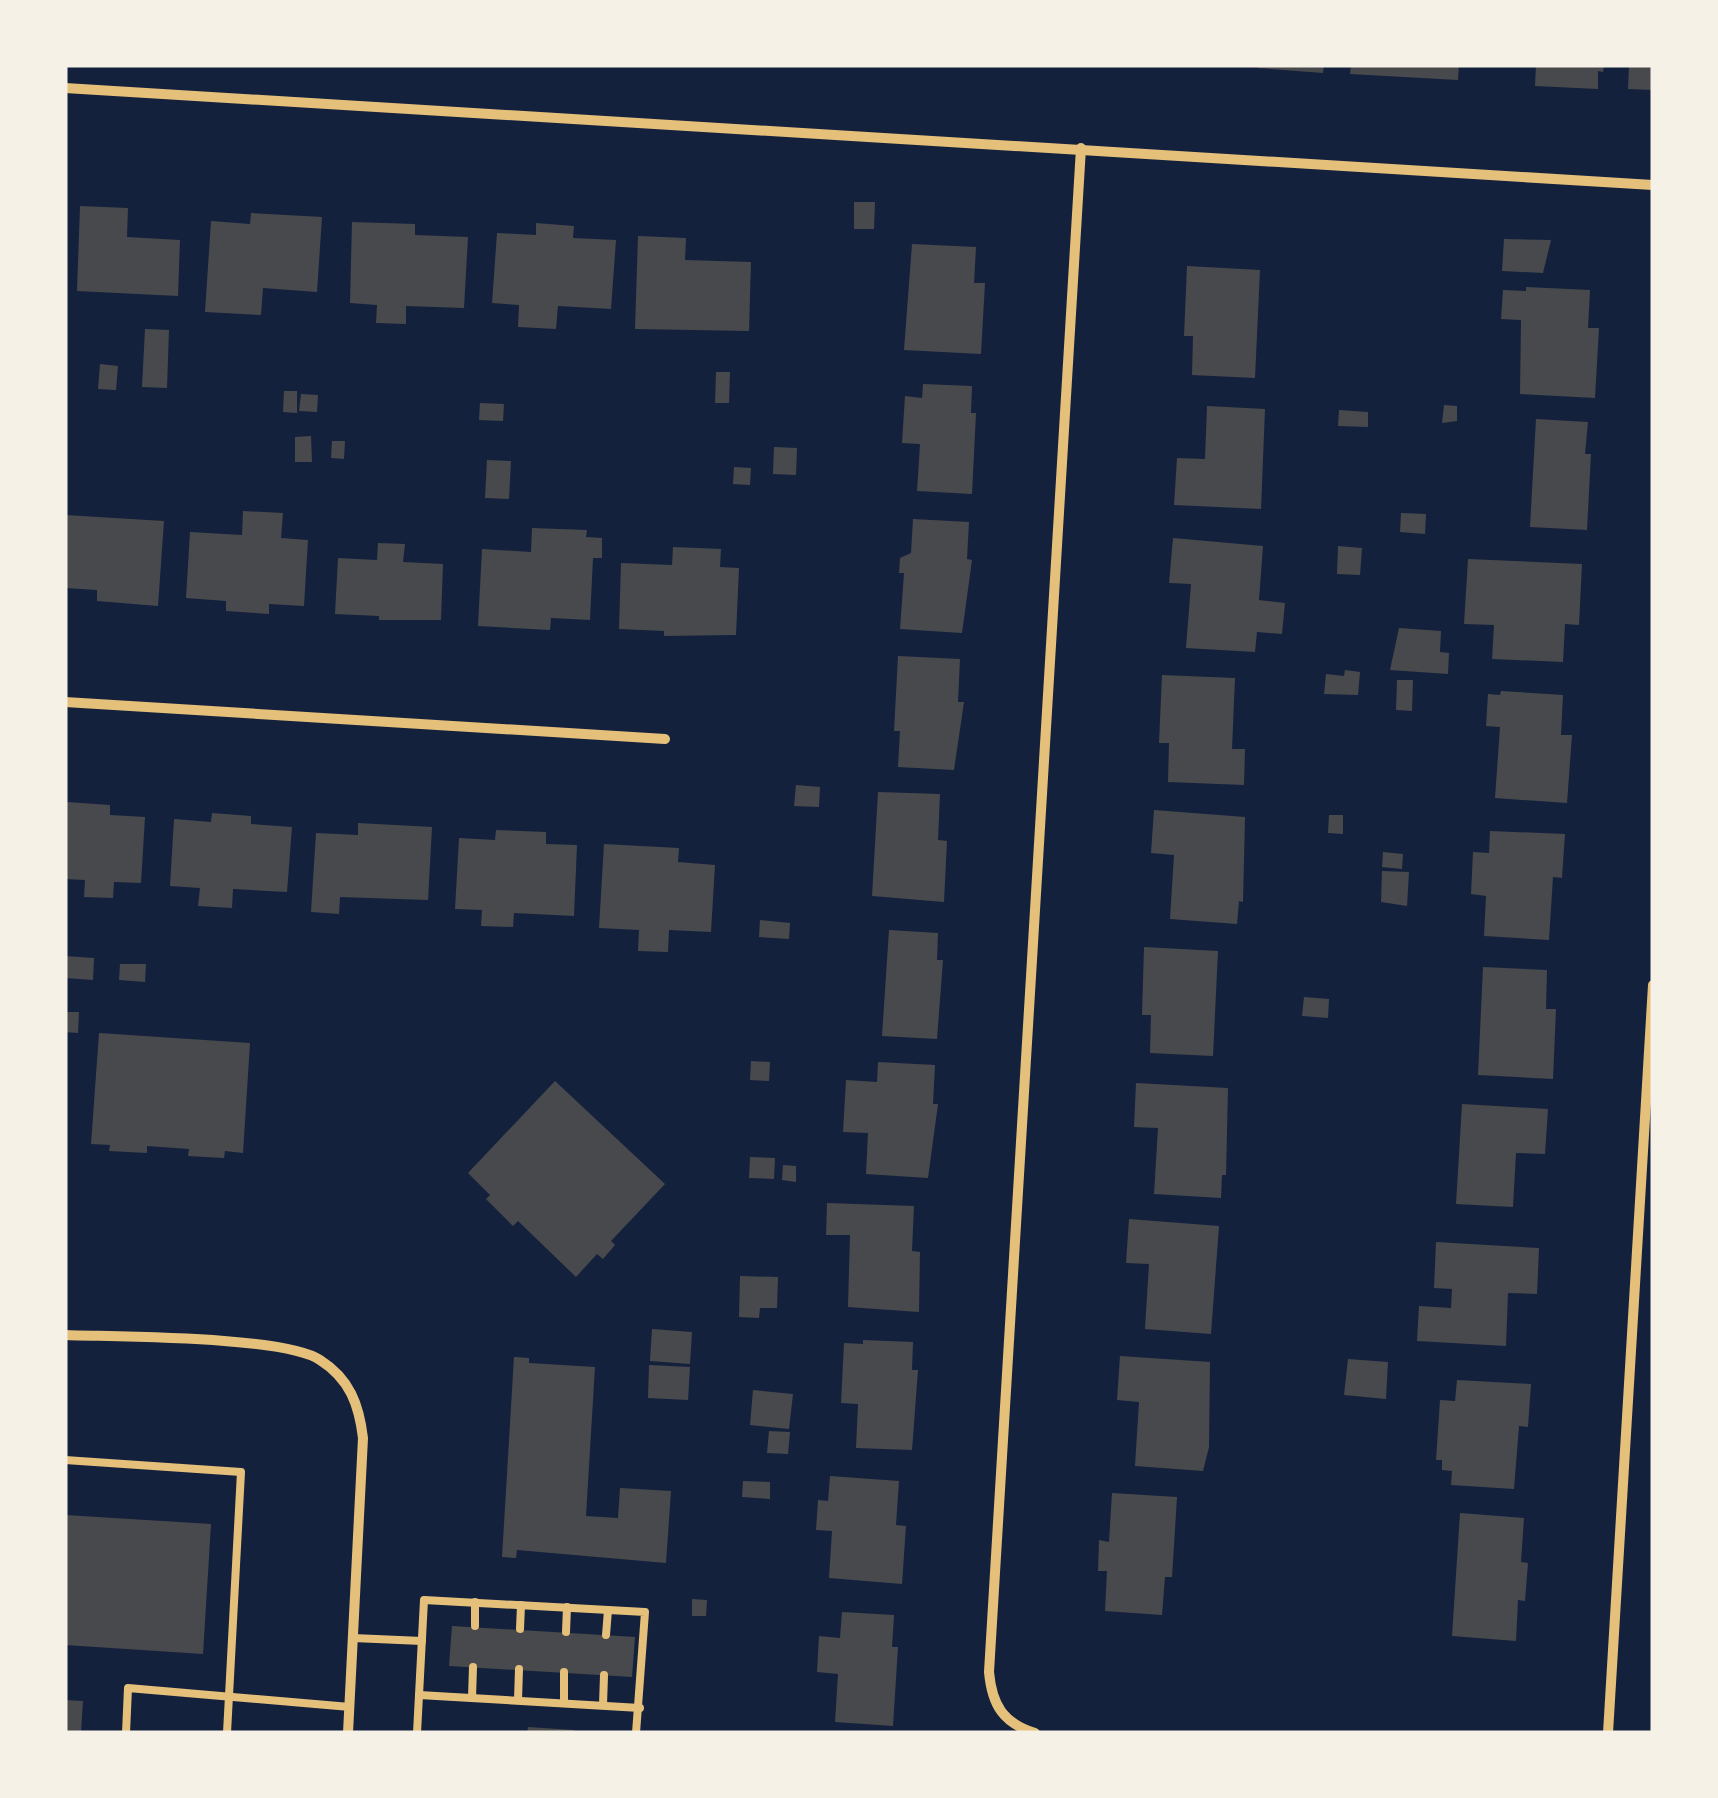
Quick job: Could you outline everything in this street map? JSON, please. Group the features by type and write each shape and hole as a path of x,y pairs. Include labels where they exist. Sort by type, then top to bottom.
{"street":[{"path":"65,88 1653,185"},
{"path":"1035,1733 1002,1716 991,1696 989,1672 1081,148"},
{"path":"65,702 665,739"},
{"path":"1608,1733 1653,985"},
{"path":"65,1334 281,1346 318,1358 344,1380 359,1407 364,1438 348,1733"}],"lane":[{"path":"65,1460 241,1472 227,1733"},
{"path":"417,1733 424,1600 645,1612 636,1733"},
{"path":"474,1626 475,1602"},
{"path":"520,1629 521,1605"},
{"path":"566,1632 567,1608"},
{"path":"606,1635 608,1610"},
{"path":"352,1638 422,1642"},
{"path":"472,1667 472,1698"},
{"path":"518,1700 519,1670"},
{"path":"564,1672 564,1703"},
{"path":"603,1705 604,1675"},
{"path":"126,1733 128,1688 350,1707"},
{"path":"419,1695 640,1708"}],"building":[{"path":"1258,65 1324,65 1323,73"},
{"path":"1351,65 1459,65 1458,80 1350,74"},
{"path":"1536,65 1604,65 1603,72 1598,71 1598,89 1535,86"},
{"path":"1629,65 1653,65 1653,90 1628,89"},
{"path":"854,202 875,202 874,229 854,229"},
{"path":"80,206 128,208 127,237 180,240 178,296 77,291"},
{"path":"251,213 322,217 317,292 263,288 261,315 205,312 211,221 250,224"},
{"path":"352,222 415,224 415,235 468,237 464,308 406,306 406,324 376,323 377,305 350,303"},
{"path":"536,223 574,226 573,238 616,240 611,309 558,306 556,329 518,327 519,305 492,303 497,233 536,235"},
{"path":"638,236 686,238 685,260 751,262 749,331 635,329"},
{"path":"1504,239 1551,240 1543,273 1502,271"},
{"path":"912,244 976,247 974,283 985,283 981,354 904,350"},
{"path":"1187,266 1260,270 1255,378 1192,375 1193,336 1184,336"},
{"path":"1526,287 1590,290 1588,328 1599,328 1595,398 1520,394 1521,320 1501,319 1503,290 1526,291"},
{"path":"145,329 169,330 167,388 142,387"},
{"path":"100,364 118,366 116,390 98,389"},
{"path":"716,372 730,372 729,403 715,403"},
{"path":"923,384 972,386 971,413 976,413 972,494 917,491 920,444 902,443 905,396 922,398"},
{"path":"284,391 297,391 297,413 283,412"},
{"path":"301,394 318,395 317,412 299,411"},
{"path":"480,403 504,404 503,421 479,420"},
{"path":"1444,405 1457,406 1457,421 1442,423"},
{"path":"1207,406 1265,409 1261,509 1174,505 1177,458 1205,459"},
{"path":"1339,410 1368,412 1368,427 1338,426"},
{"path":"1536,419 1588,422 1585,454 1591,454 1587,530 1530,527"},
{"path":"311,436 312,462 295,462 295,437"},
{"path":"332,441 345,441 344,459 331,458"},
{"path":"774,447 797,448 796,475 773,474"},
{"path":"487,460 511,461 509,499 485,498"},
{"path":"734,467 751,468 750,485 733,484"},
{"path":"243,511 283,513 281,538 308,540 304,606 269,604 269,614 226,611 226,601 186,598 190,532 242,535"},
{"path":"1401,513 1426,514 1425,534 1400,532"},
{"path":"65,515 164,521 158,606 97,601 97,590 65,588"},
{"path":"913,519 969,522 967,559 972,560 962,633 900,629 904,573 899,573 900,558 911,553"},
{"path":"532,528 587,530 586,537 602,538 602,558 593,558 590,620 551,618 550,630 478,626 482,549 531,552"},
{"path":"1173,538 1263,546 1259,600 1285,603 1282,634 1257,632 1255,652 1186,648 1191,584 1169,583"},
{"path":"378,543 405,544 403,562 443,564 441,620 379,620 379,616 335,614 338,558 377,560"},
{"path":"1338,546 1362,548 1360,575 1337,574"},
{"path":"673,547 721,549 720,567 739,568 736,635 664,636 664,631 619,629 621,563 672,565"},
{"path":"1468,559 1582,564 1579,625 1565,624 1563,662 1492,659 1494,625 1464,624"},
{"path":"1399,628 1441,631 1440,652 1449,653 1448,674 1390,670"},
{"path":"898,656 960,659 958,702 964,702 954,770 898,767 900,731 894,731"},
{"path":"1345,670 1360,672 1358,695 1324,694 1326,674 1344,676"},
{"path":"1162,675 1235,678 1232,749 1245,749 1244,785 1168,782 1169,743 1159,743"},
{"path":"1397,680 1413,680 1412,711 1396,710"},
{"path":"1501,691 1563,695 1561,735 1572,735 1567,803 1495,798 1500,727 1486,726 1488,694 1500,695"},
{"path":"796,785 820,787 819,807 794,806"},
{"path":"878,792 940,794 938,840 947,841 944,902 872,896"},
{"path":"67,802 110,805 110,815 145,817 141,883 114,882 113,898 84,897 85,880 65,879"},
{"path":"1154,810 1245,817 1243,902 1239,901 1237,924 1170,919 1174,855 1151,853"},
{"path":"212,813 251,816 251,824 292,827 287,892 233,889 232,908 198,906 200,888 170,886 174,819 211,822"},
{"path":"1329,815 1343,815 1343,834 1328,833"},
{"path":"358,823 432,827 428,900 340,897 339,914 311,912 316,833 358,835"},
{"path":"496,830 546,832 546,844 577,845 574,916 514,913 513,927 481,926 482,910 455,909 459,838 495,840"},
{"path":"1490,831 1565,834 1562,878 1553,877 1549,940 1484,936 1486,896 1471,894 1473,852 1489,853"},
{"path":"604,844 679,848 678,862 715,865 711,932 669,930 668,952 638,951 639,930 599,928"},
{"path":"1383,852 1403,854 1402,869 1382,867"},
{"path":"1382,871 1409,872 1407,906 1381,902"},
{"path":"760,920 790,923 789,939 759,937"},
{"path":"889,930 938,933 937,960 943,960 937,1039 882,1036"},
{"path":"1144,947 1218,951 1213,1056 1150,1053 1151,1015 1142,1015"},
{"path":"65,956 94,958 93,980 65,978"},
{"path":"120,964 146,964 145,982 119,980"},
{"path":"1483,967 1547,970 1546,1009 1556,1009 1553,1079 1478,1075"},
{"path":"1304,997 1329,999 1328,1018 1302,1016"},
{"path":"65,1012 79,1012 78,1033 65,1032"},
{"path":"99,1033 250,1043 243,1153 225,1151 224,1158 188,1156 189,1149 147,1146 147,1153 109,1151 110,1145 91,1144"},
{"path":"751,1061 770,1062 769,1081 750,1080"},
{"path":"878,1062 935,1065 933,1104 938,1104 928,1178 866,1174 868,1133 843,1132 846,1080 877,1082"},
{"path":"555,1081 665,1184 611,1241 615,1245 603,1259 597,1254 576,1277 518,1221 513,1226 486,1199 490,1195 468,1173"},
{"path":"1136,1083 1228,1088 1226,1175 1222,1175 1221,1198 1154,1194 1158,1128 1134,1127"},
{"path":"1462,1104 1548,1109 1545,1154 1516,1153 1513,1207 1456,1204"},
{"path":"750,1157 775,1158 774,1179 749,1178"},
{"path":"783,1165 796,1166 796,1182 782,1180"},
{"path":"827,1203 914,1206 912,1251 920,1252 919,1312 848,1307 850,1235 826,1235"},
{"path":"1129,1219 1219,1226 1211,1334 1145,1329 1149,1264 1126,1263"},
{"path":"1436,1242 1539,1248 1537,1294 1508,1293 1506,1346 1417,1341 1419,1306 1451,1308 1452,1289 1434,1288"},
{"path":"740,1276 778,1277 777,1308 760,1308 759,1318 739,1317"},
{"path":"652,1329 692,1332 690,1364 650,1361"},
{"path":"863,1340 913,1342 912,1370 918,1370 912,1450 856,1448 858,1404 841,1403 844,1343 863,1344"},
{"path":"1120,1356 1210,1362 1209,1447 1203,1471 1135,1466 1139,1402 1117,1400"},
{"path":"514,1357 529,1358 529,1363 595,1367 586,1516 618,1518 620,1488 671,1491 666,1563 517,1550 516,1558 502,1557"},
{"path":"1348,1359 1388,1362 1386,1399 1344,1395"},
{"path":"649,1365 690,1367 688,1400 648,1398"},
{"path":"1457,1380 1531,1384 1528,1427 1519,1426 1514,1489 1451,1485 1452,1471 1442,1470 1442,1460 1436,1460 1440,1400 1455,1401"},
{"path":"753,1390 793,1394 789,1429 750,1425"},
{"path":"769,1431 790,1432 788,1454 767,1453"},
{"path":"830,1476 899,1481 896,1525 906,1526 902,1584 829,1578 832,1531 816,1530 818,1500 828,1501"},
{"path":"743,1481 770,1482 770,1499 742,1497"},
{"path":"1112,1493 1177,1497 1172,1577 1165,1577 1162,1615 1105,1611 1107,1571 1098,1571 1099,1540 1109,1542"},
{"path":"1460,1513 1524,1518 1521,1562 1528,1563 1525,1601 1518,1600 1516,1641 1452,1636"},
{"path":"65,1515 211,1524 203,1654 65,1645"},
{"path":"692,1599 707,1600 706,1616 692,1616"},
{"path":"842,1612 894,1615 892,1647 898,1647 893,1726 835,1722 838,1674 817,1672 819,1636 840,1638"},
{"path":"452,1626 635,1637 632,1677 449,1666"},
{"path":"65,1700 83,1701 81,1733 65,1733"},
{"path":"528,1727 574,1730 574,1733 527,1733"}]}
